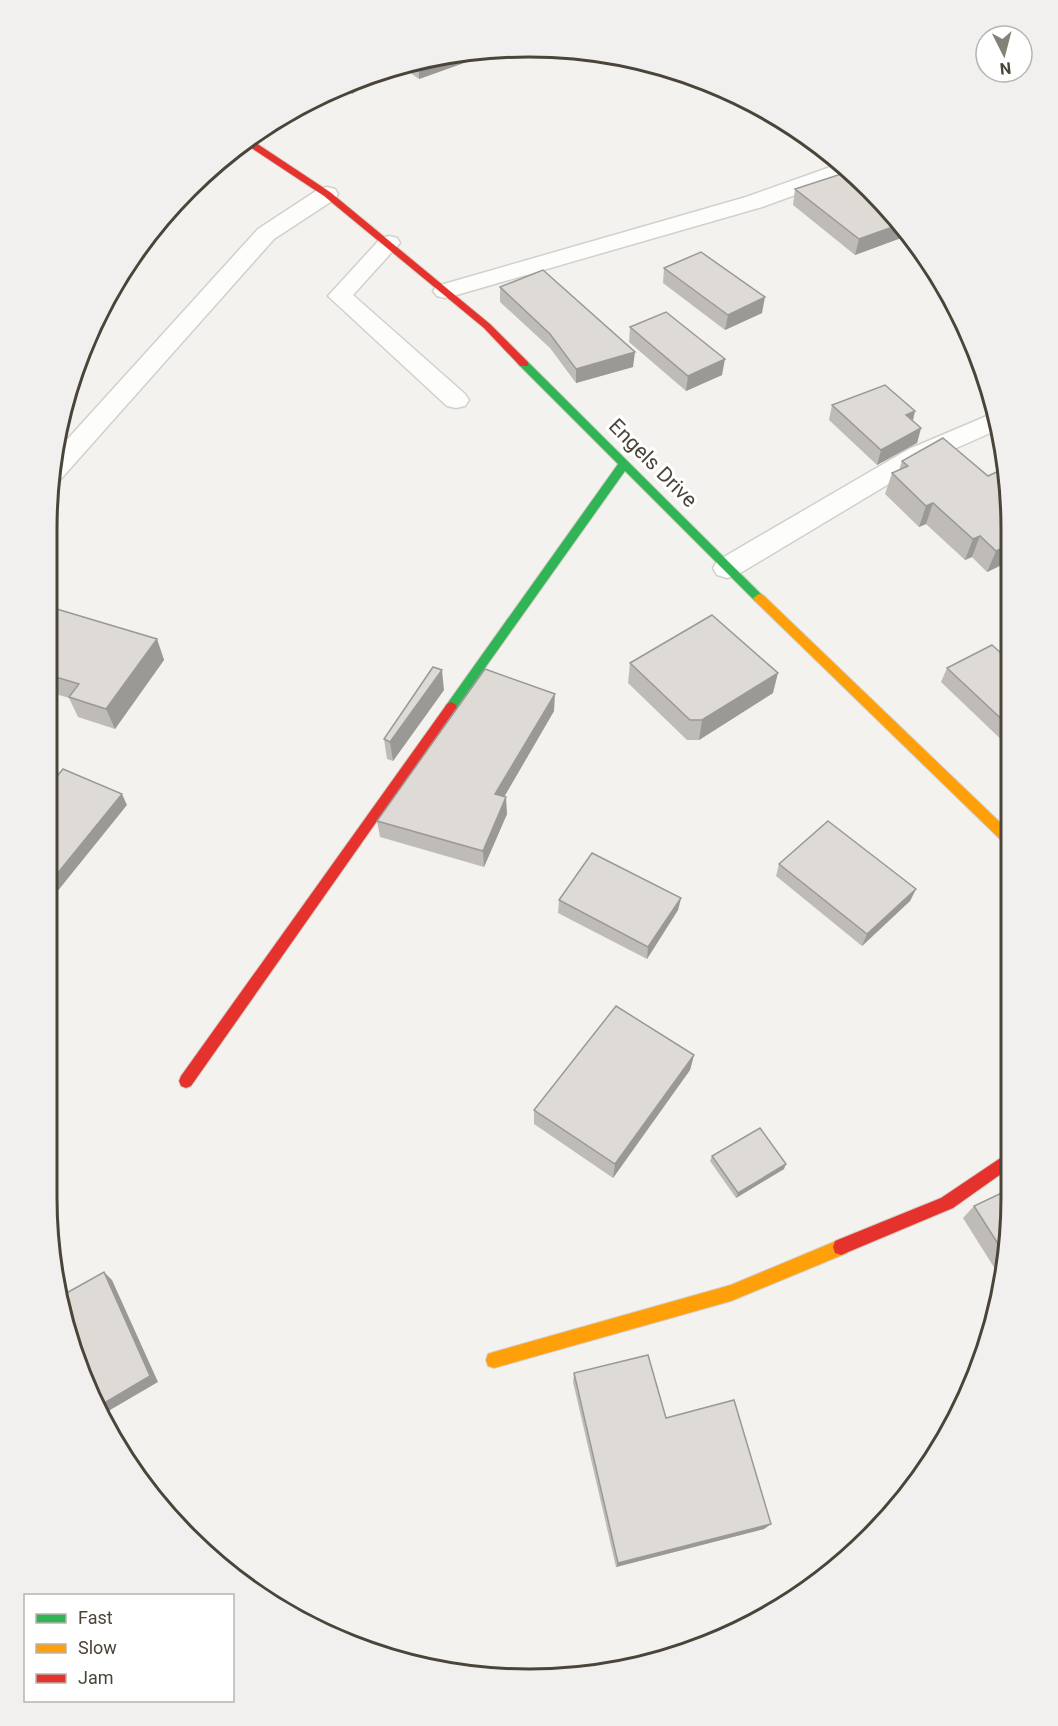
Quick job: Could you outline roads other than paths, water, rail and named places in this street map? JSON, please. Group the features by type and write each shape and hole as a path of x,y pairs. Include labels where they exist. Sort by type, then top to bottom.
{"street":[{"name":"Engels Drive","path":"255,146 327,194 488,327 727,568 1001,831"},
{"path":"445,291 754,202 838,172"},
{"path":"62,462 266,234 327,194"},
{"path":"389,243 340,296 456,400"},
{"path":"727,568 918,455 989,425"},
{"path":"186,1081 624,464"},
{"path":"494,1360 731,1293 947,1203 1001,1165"}]}
